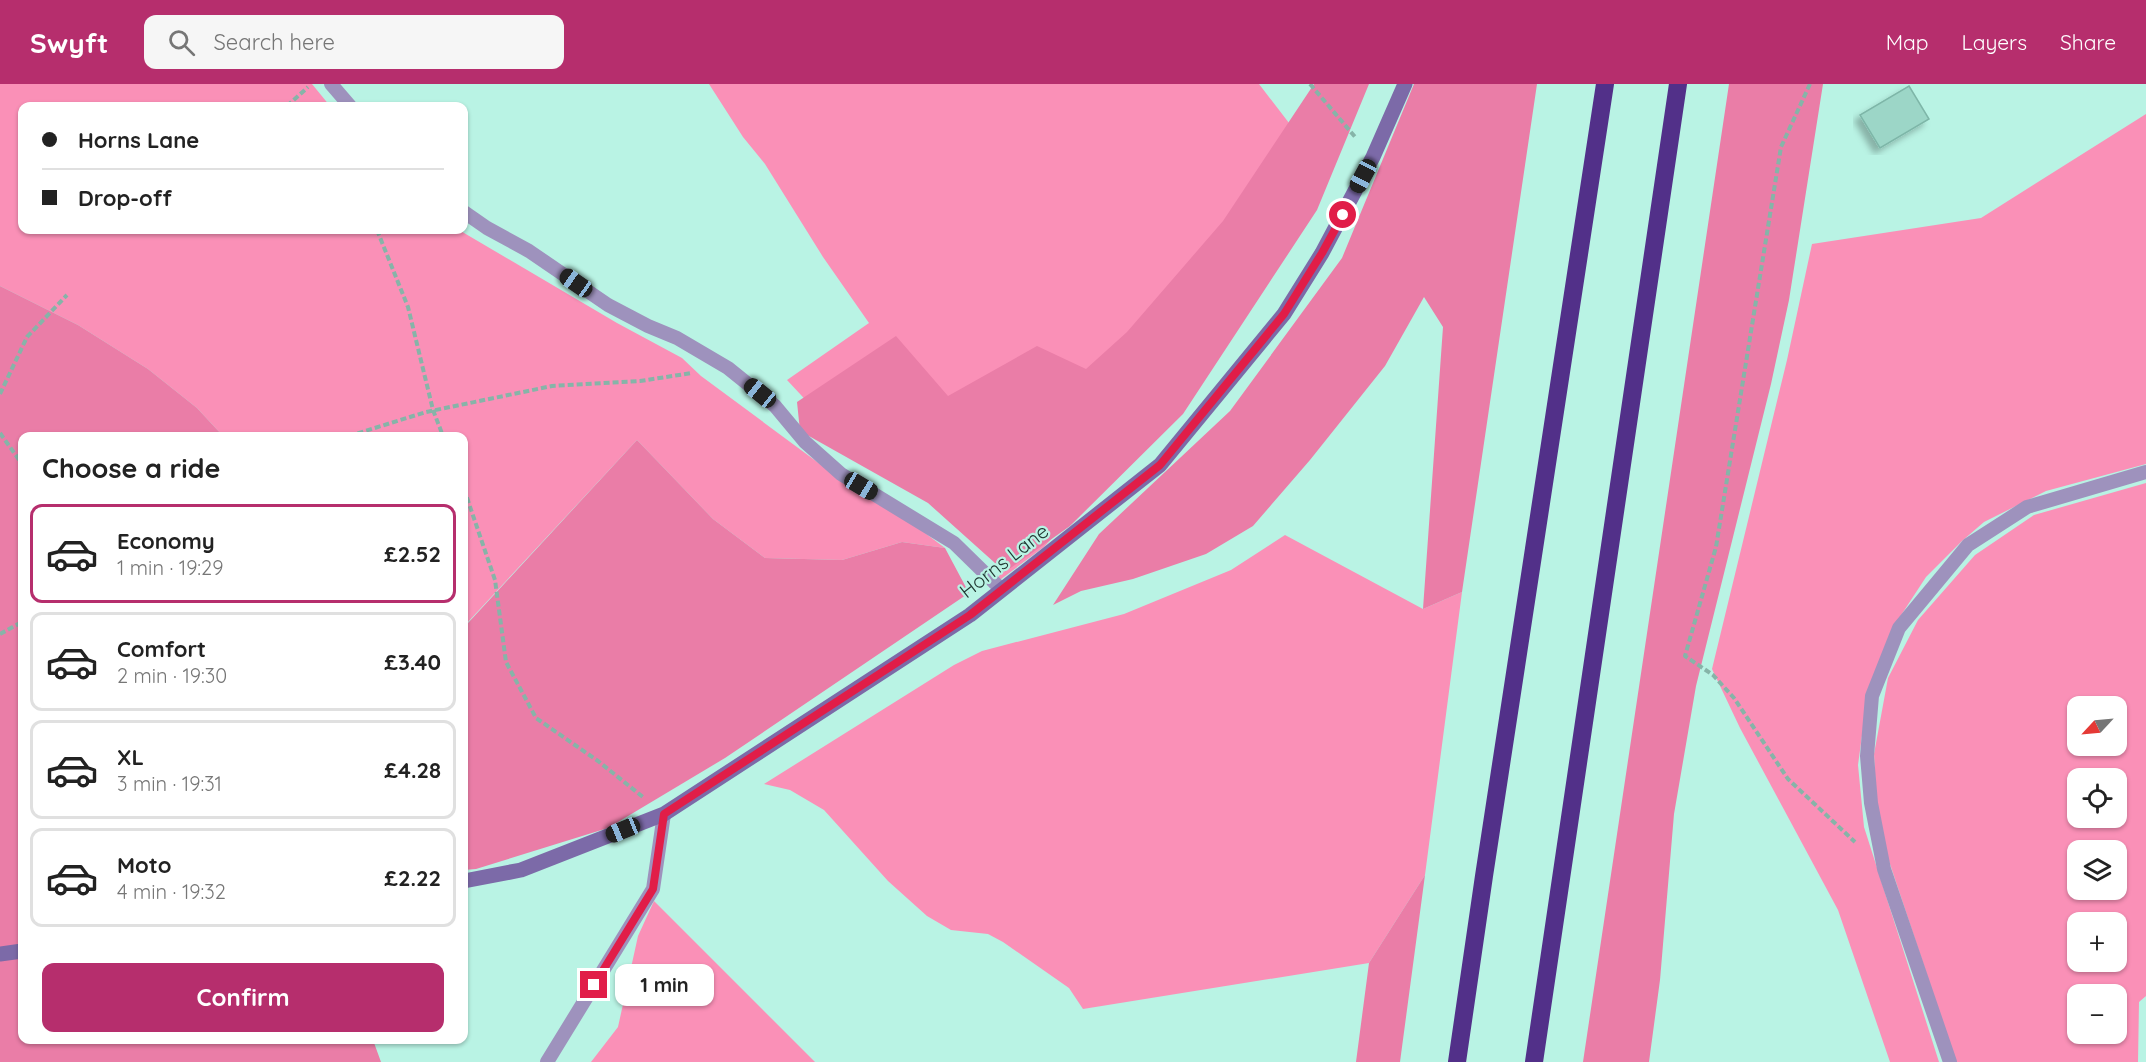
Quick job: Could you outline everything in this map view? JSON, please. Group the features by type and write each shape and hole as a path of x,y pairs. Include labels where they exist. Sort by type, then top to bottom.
{"highway":[{"path":"1457,1062 1605,84"},
{"path":"1534,1062 1678,84"}],"street":[{"name":"Horns Lane","path":"468,880 521,870 664,814 970,615 1160,465 1284,314 1322,253 1373,157 1405,84"},
{"path":"0,954 18,952"}],"lane":[{"path":"331,84 347,102"},
{"path":"468,215 529,250 608,305 677,338 728,368 775,406 805,442 842,474 954,543 1001,589"},
{"path":"1950,1062 1884,869 1870,803 1867,756 1872,696 1899,628 1968,544 2027,507 2146,471"},
{"path":"547,1062 653,889 664,814"}],"path":[{"path":"291,102 311,84"},
{"path":"1310,84 1373,157"},
{"path":"1810,84 1781,147 1716,548 1685,656 1713,675 1734,698 1788,779 1884,869"},
{"path":"378,234 408,307 433,411 441,432"},
{"path":"0,394 27,337 67,295"},
{"path":"362,432 433,411 552,386 640,381 728,368"},
{"path":"0,433 18,458"},
{"path":"468,501 495,580 506,662 536,718 598,761 664,814"},
{"path":"0,634 18,624"}],"shaded area":[{"path":"0,84 312,84 327,102 18,102 18,234 466,234 617,323 682,358 701,376 824,467 893,509 945,548 902,542 842,560 765,558 713,519 637,440 468,622 468,432 219,432 197,408 148,369 78,325 0,286"},
{"path":"709,84 1259,84 1299,136 1099,487 1044,547 989,588 1001,573 1004,561 828,424 787,380 869,323 823,257 765,164 743,137"},
{"path":"1314,84 1369,84 1317,210 1183,414 1070,526 1005,572 928,503 800,431 797,402 896,336 948,396 1037,346 1086,369 1127,332 1223,221"},
{"path":"1414,84 1537,84 1462,592 1423,609 1443,327 1424,297 1385,366 1310,460 1253,526 1206,554 1133,579 1081,591 1053,605 1099,534 1230,411 1342,258"},
{"path":"1729,84 1823,84 1789,300 1771,384 1696,686 1674,814 1660,980 1649,1062 1583,1062"},
{"path":"2146,114 2146,464 2046,491 1984,522 1926,577 1894,626 1868,691 1858,765 1864,827 1939,1062 1890,1062 1838,910 1740,728 1712,669 1787,360 1812,244 1981,218"},
{"path":"0,286 78,325 148,369 197,408 219,432 18,432 18,1044 374,1044 381,1062 0,1062"},
{"path":"637,440 713,519 765,558 842,560 902,542 945,548 969,593 725,758 608,828 468,870 468,623"},
{"path":"2146,483 2146,996 2139,1002 2138,1062 1956,1062 1885,849 1877,815 1874,754 1888,678 1918,620 1975,555 2034,515"},
{"path":"1285,535 1423,609 1462,592 1425,875 1369,963 1083,1009 1069,988 1003,942 988,934 951,930 927,916 888,881 824,810 790,790 764,784 954,665 982,651 1124,614 1231,570"},
{"path":"1425,875 1400,1062 1356,1062 1369,963"},
{"path":"654,901 815,1062 591,1062 618,1027 638,936"}],"building":[{"path":"1909,86 1929,119 1880,148 1860,115"}],"route":[{"path":"594,985 653,889 664,814 970,615 1160,465 1284,314 1343,215"}]}
